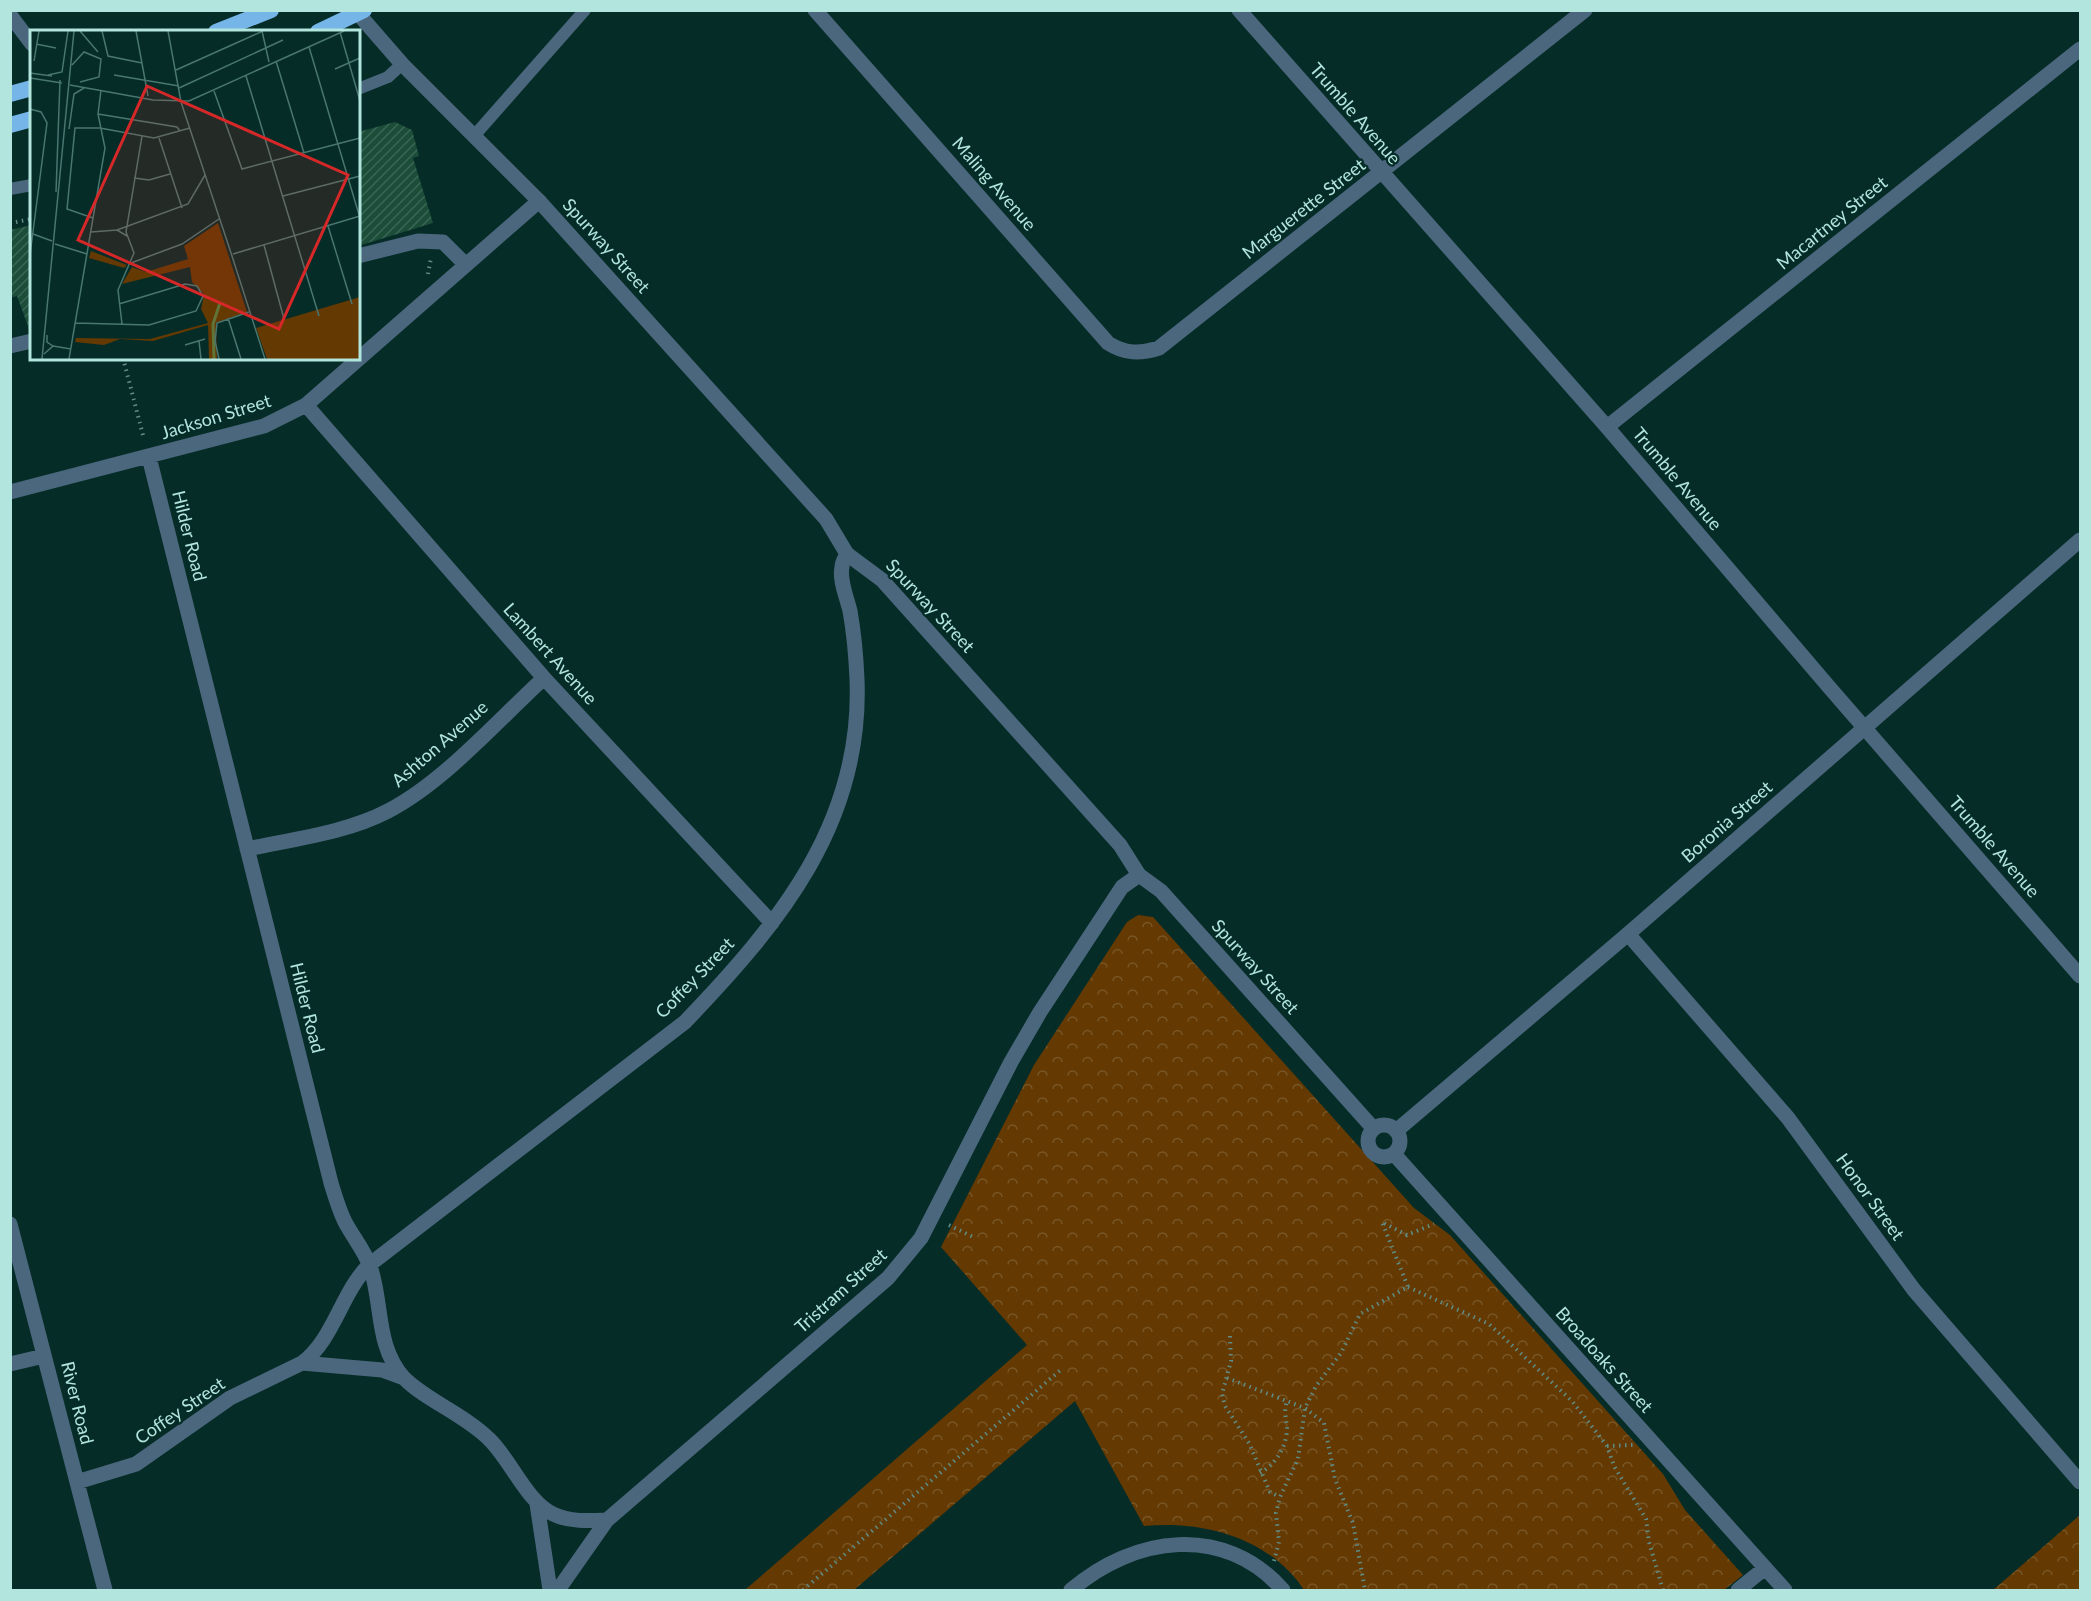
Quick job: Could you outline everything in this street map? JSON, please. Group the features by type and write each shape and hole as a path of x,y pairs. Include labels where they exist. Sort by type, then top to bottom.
{"highway":[{"path":"221,30 271,10"},
{"path":"322,30 359,12"},
{"path":"10,94 30,89"},
{"path":"10,125 30,120"}],"street":[{"name":"Maling Avenue","path":"814,10 1108,343 1119,350 1132,353 1159,348"},
{"name":"Trumble Avenue","path":"1239,10 1381,174 1607,427 2080,976"},
{"name":"Marguerette Street","path":"1159,348 1585,10"},
{"name":"Spurway Street","path":"359,12 402,64 539,201 826,519 847,554 882,580 1120,845 1140,875 1161,891 1373,1128"},
{"path":"10,15 30,41"},
{"name":"Macartney Street","path":"1607,427 2080,49"},
{"name":"Jackson Street","path":"360,358 539,201"},
{"path":"360,256 418,241 443,242 466,265"},
{"path":"10,346 30,341"},
{"name":"Jackson Street","path":"10,492 264,426 306,405 357,360"},
{"name":"Lambert Avenue","path":"306,405 544,678 772,923"},
{"name":"Hilder Road","path":"149,457 331,1183 345,1221 369,1265 381,1330 388,1351 404,1378 489,1439 512,1466 537,1504 550,1590"},
{"name":"Boronia Street","path":"1396,1131 1628,934 2080,540"},
{"name":"Coffey Street","path":"77,1482 136,1464 230,1398 302,1363 320,1344 353,1283 369,1265 685,1022 731,974 772,923 813,865 838,809 853,744 857,680 850,614 842,574 847,554"},
{"name":"Ashton Avenue","path":"247,849 356,824 396,806 438,776 544,678"},
{"name":"Tristram Street","path":"558,1590 607,1520 888,1278 921,1238 1011,1062 1040,1012 1122,887 1140,875"},
{"name":"Honor Street","path":"1628,934 1788,1118 1914,1290 2080,1482"},
{"path":"1382,1125 1391,1126 1396,1131 1400,1144 1394,1154 1386,1158 1374,1154 1367,1140 1373,1128 1382,1125"},
{"name":"Broadoaks Street","path":"1394,1154 1785,1590"},
{"name":"River Road","path":"10,1224 105,1590"},
{"path":"10,1364 44,1356"},
{"path":"302,1363 382,1370 404,1378"},
{"path":"537,1504 554,1514 569,1519 607,1520"},
{"path":"1071,1590 1092,1572 1131,1552 1167,1544 1210,1547 1245,1560 1267,1572 1283,1590"},
{"path":"1738,1590 1765,1568"}],"lane":[{"path":"474,136 585,10"},
{"path":"360,88 388,77 402,64"},
{"path":"10,189 30,184"}],"path":[{"path":"10,223 30,219"},
{"path":"124,360 145,442"},
{"path":"1450,1218 1407,1235 1382,1222 1408,1287 1489,1324 1572,1401 1607,1446 1614,1466 1646,1519 1649,1542 1663,1590"},
{"path":"949,1225 975,1238"},
{"path":"1267,1572 1276,1557 1279,1542 1276,1513 1280,1497 1298,1459 1305,1408 1316,1386 1341,1353 1360,1314 1408,1287"},
{"path":"1230,1336 1231,1361 1222,1394 1225,1406 1249,1443 1270,1492 1280,1497"},
{"path":"803,1590 1064,1368"},
{"path":"1227,1378 1305,1408 1324,1423 1335,1479 1353,1523 1365,1590"},
{"path":"1260,1473 1270,1467 1279,1457 1287,1431 1285,1419 1287,1401"}],"green space":[{"path":"1138,915 1153,917 1414,1208 1450,1235 1663,1474 1685,1510 1743,1575 1724,1590 1304,1590 1290,1572 1273,1557 1233,1536 1189,1526 1144,1526 1075,1401 854,1590 745,1590 1027,1345 941,1247 1034,1065 1127,922"},
{"path":"2080,1515 2080,1590 1993,1590"}],"building":[{"path":"395,122 412,130 419,156 413,158 433,223 360,245 360,131"},
{"path":"30,225 30,329 17,296 10,298 10,230"}]}
